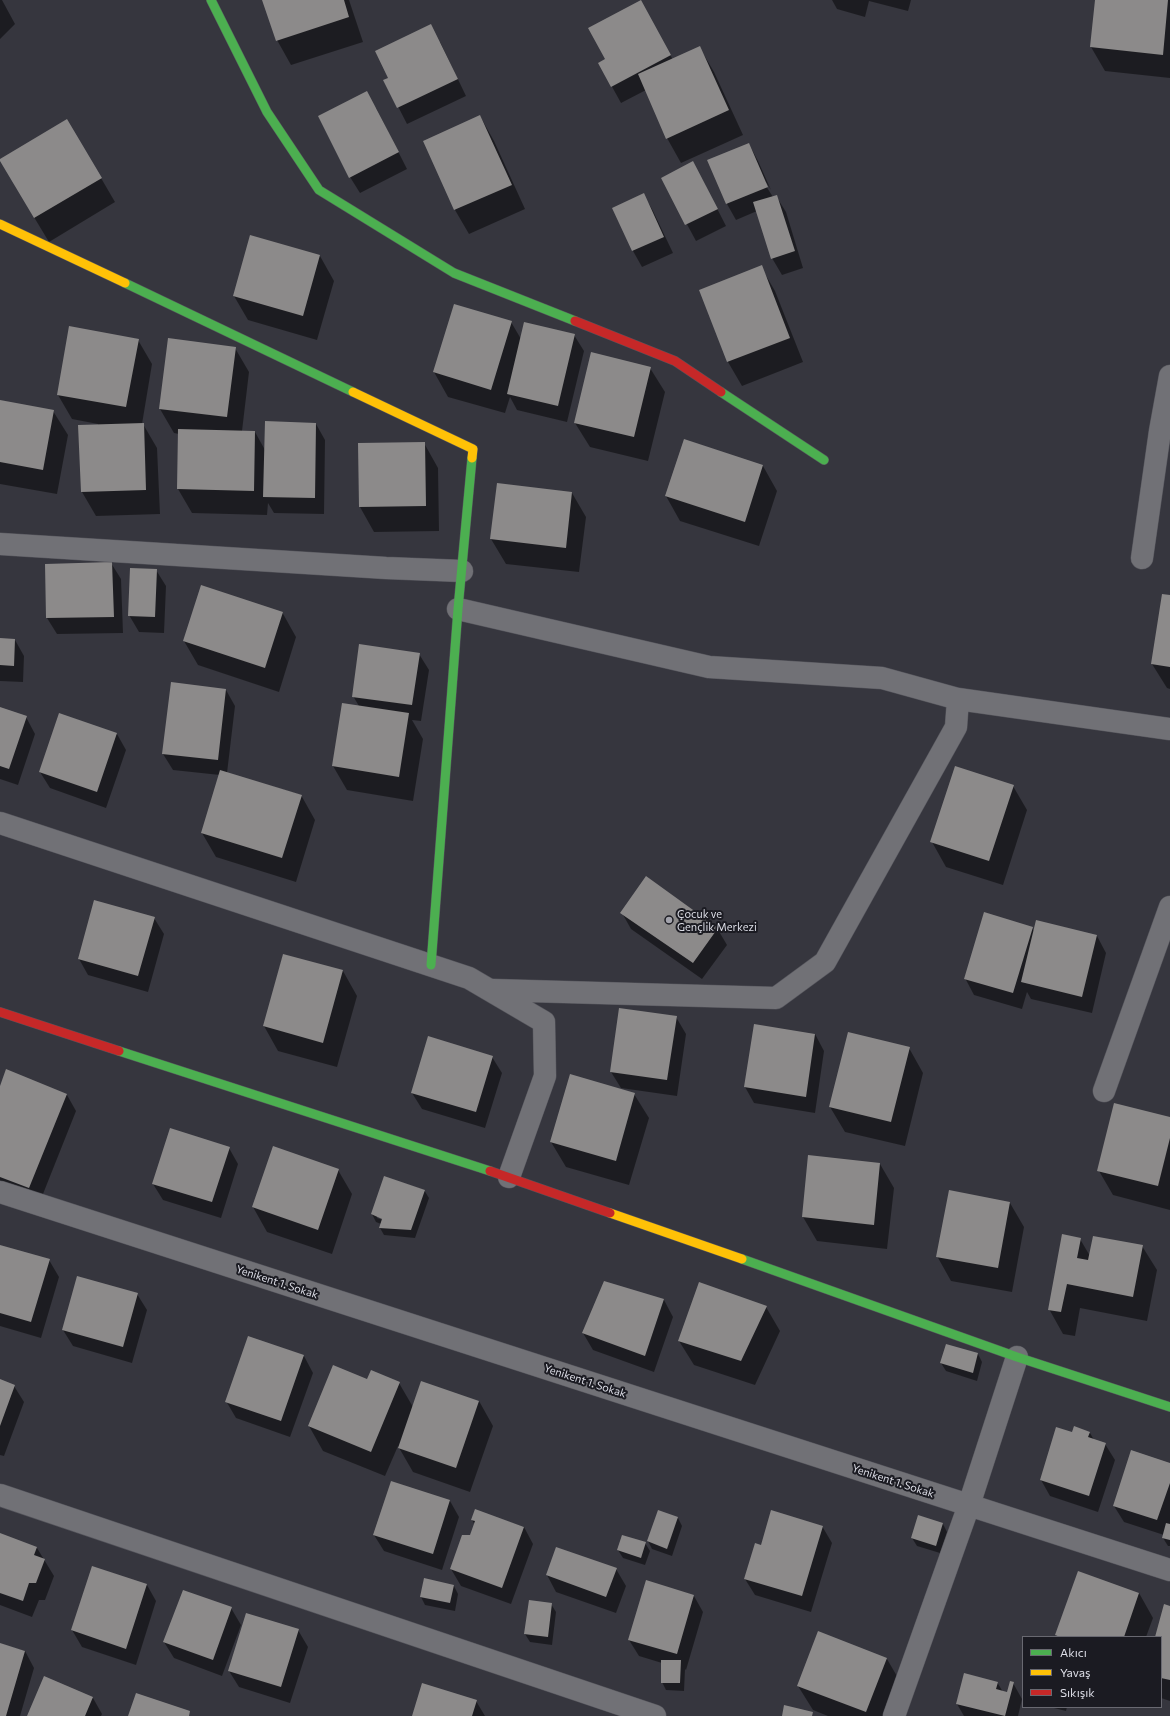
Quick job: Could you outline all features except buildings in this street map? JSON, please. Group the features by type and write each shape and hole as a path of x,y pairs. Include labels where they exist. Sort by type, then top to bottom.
{"street":[{"path":"211,0 267,112 319,190 454,273 675,361 824,460"},
{"path":"0,224 473,450 458,609 431,965"},
{"path":"1142,558 1165,432 1170,376"},
{"path":"0,544 386,568 462,571"},
{"path":"458,609 709,667 882,678 958,699 1170,729"},
{"path":"491,990 776,998 825,962 956,727 958,699"},
{"path":"0,823 469,978 544,1022 545,1076 509,1177"},
{"path":"1104,1092 1170,907"},
{"path":"0,1012 509,1177 1017,1357 1170,1406"},
{"name":"Yenikent 1. Sokak","path":"0,1192 1170,1570"},
{"path":"894,1716 969,1505 1017,1357"},
{"path":"0,1496 655,1716"}],"traffic: fast":[{"path":"211,0 267,112 319,190 454,273 575,321"},
{"path":"125,283 353,392"},
{"path":"721,392 824,460"},
{"path":"431,965 458,609 472,458"},
{"path":"119,1051 490,1171"},
{"path":"742,1259 1017,1357 1170,1407"}],"traffic: slow":[{"path":"0,224 125,283"},
{"path":"353,392 473,449 472,458"},
{"path":"610,1213 742,1259"}],"traffic: jam":[{"path":"575,321 675,361 721,392"},
{"path":"0,1012 119,1051"},
{"path":"490,1171 610,1213"}],"place":[{"name":"Çocuk ve Gençlik Merkezi","path":"669,920"}]}
